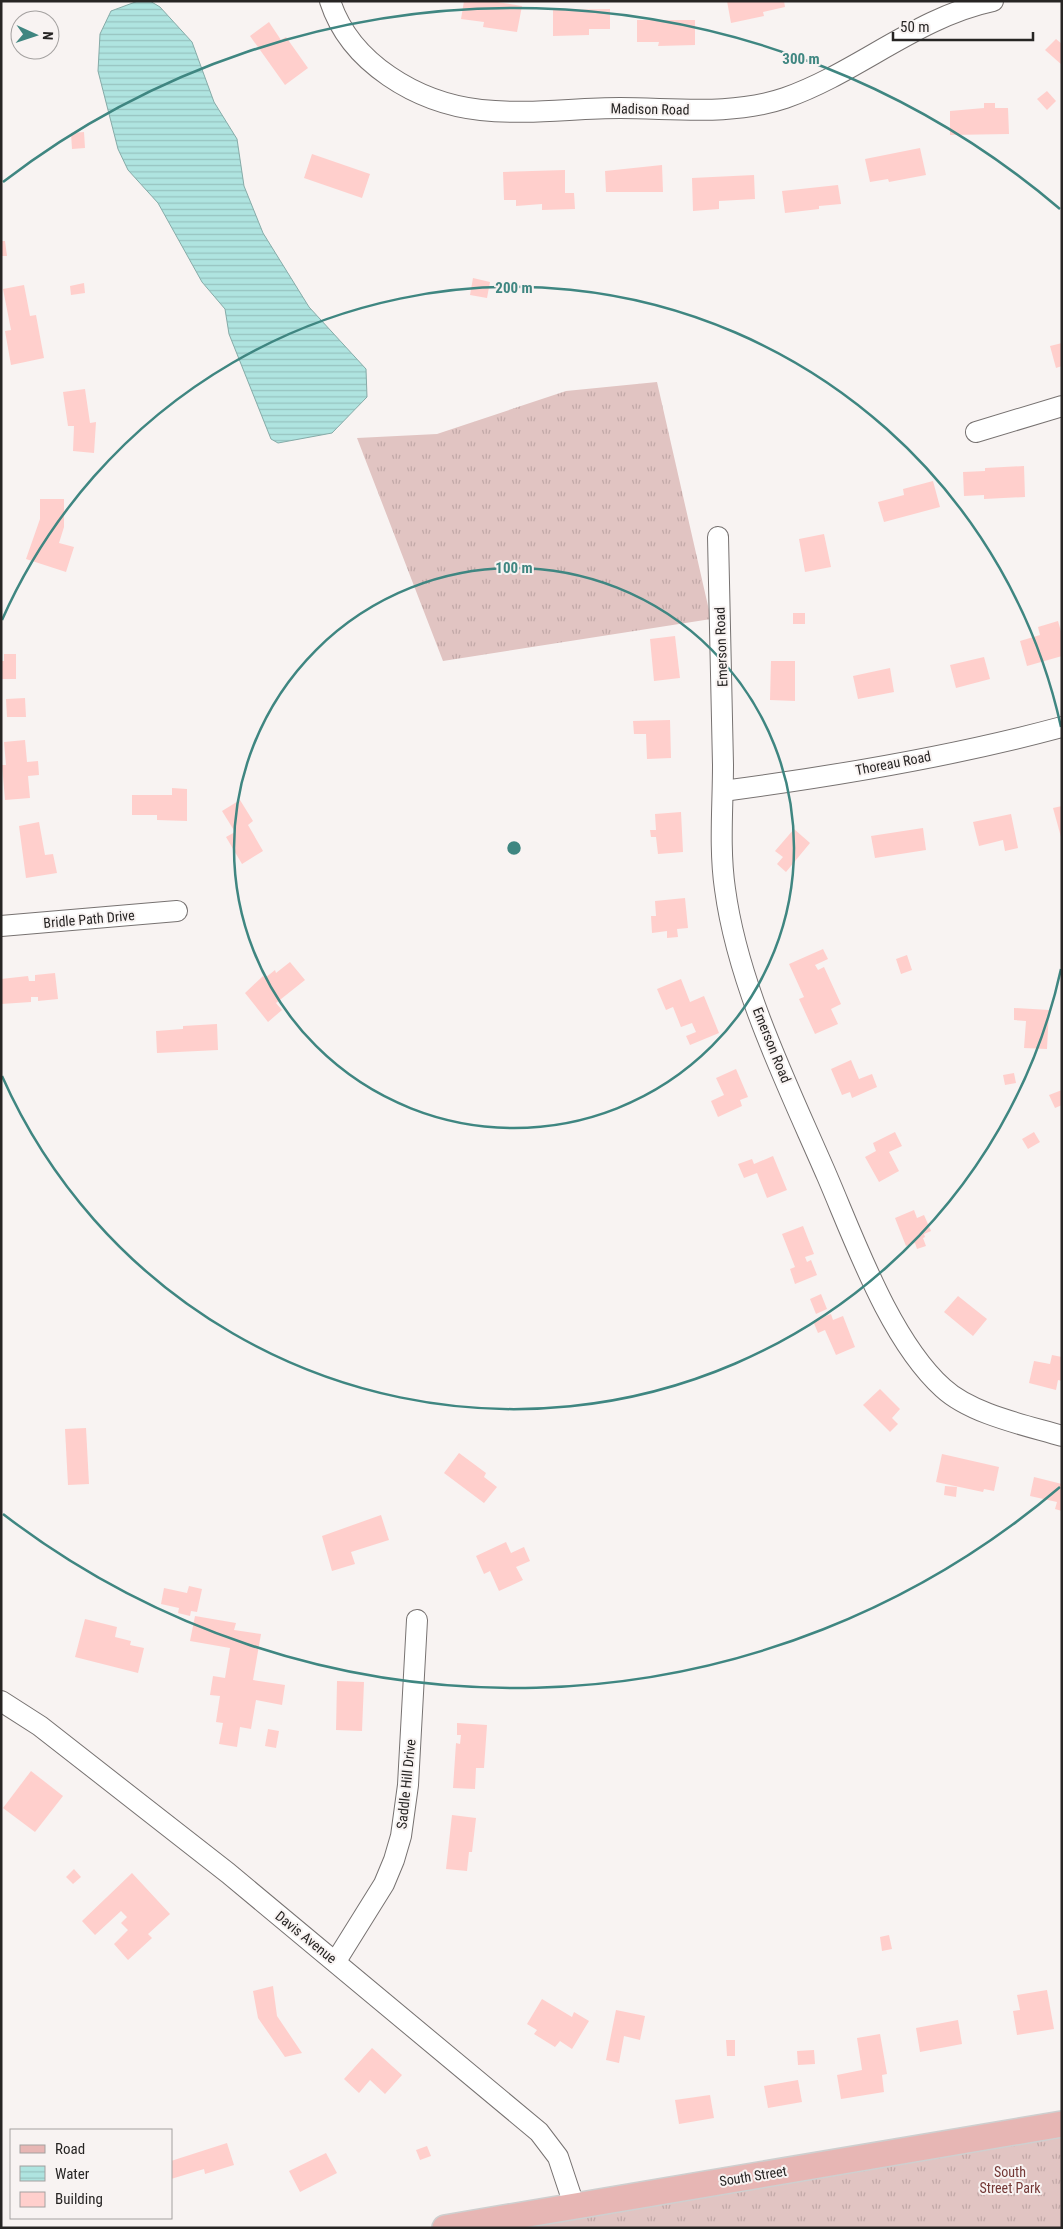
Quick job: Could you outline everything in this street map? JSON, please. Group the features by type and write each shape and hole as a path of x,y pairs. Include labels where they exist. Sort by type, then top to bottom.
{"main road":[{"name":"South Street","path":"445,2228 1062,2124"}],"street":[{"name":"Madison Road","path":"330,1 345,35 362,55 384,73 430,97 479,110 508,112 619,108 700,110 755,105 783,98 820,84 921,28 970,6 993,1"},
{"path":"976,432 1062,406"},
{"name":"Emerson Road","path":"718,537 724,889 751,992 771,1046 882,1300 912,1351 927,1372 944,1390 963,1402 1005,1420 1062,1436"},
{"name":"Thoreau Road","path":"723,792 808,780 935,756 1062,727"},
{"name":"Bridle Path Drive","path":"1,926 177,911"},
{"name":"Saddle Hill Drive","path":"336,1961 384,1884 401,1836 408,1785 417,1620"},
{"name":"Davis Avenue","path":"1,1701 63,1744 336,1961 539,2132 558,2157 574,2205"}],"green space":[{"path":"657,382 711,619 443,661 357,438 437,434 566,391"},
{"name":"South Street Park","path":"1062,2124 1062,2228 463,2228"}],"water":[{"path":"138,1 150,1 160,7 192,42 214,102 237,139 244,186 263,233 309,307 366,369 367,397 332,433 278,443 271,439 229,334 225,309 202,282 158,203 128,170 118,149 98,71 100,34 111,11"}],"building":[{"path":"464,1 491,1 522,6 517,32 483,27 484,22 461,19"},
{"path":"727,1 784,1 785,7 763,12 764,16 731,23"},
{"path":"610,9 610,29 589,29 589,35 553,36 553,10"},
{"path":"637,20 695,20 695,45 658,46 659,42 637,42"},
{"path":"269,22 281,40 286,37 308,68 285,85 250,36"},
{"path":"1056,39 1062,44 1062,65 1045,50"},
{"path":"1047,91 1056,101 1047,110 1037,99"},
{"path":"984,103 995,103 995,108 1008,108 1009,134 950,135 950,111 984,108"},
{"path":"84,132 85,148 72,149 71,133"},
{"path":"920,148 926,175 889,182 888,179 870,182 865,159"},
{"path":"312,154 370,174 362,198 304,178"},
{"path":"662,165 663,192 606,192 605,171"},
{"path":"565,170 565,193 574,193 575,209 542,210 542,204 516,206 516,200 504,200 503,172"},
{"path":"754,175 755,199 719,201 719,209 693,211 692,178"},
{"path":"838,185 841,204 819,206 819,209 785,213 782,191"},
{"path":"1,241 5,241 7,256 1,256"},
{"path":"473,278 490,282 487,298 470,295"},
{"path":"84,283 85,293 71,295 70,286"},
{"path":"24,285 30,316 36,315 44,358 11,365 5,331 11,330 3,289"},
{"path":"1062,343 1062,366 1056,368 1050,346"},
{"path":"85,389 90,423 96,422 94,453 73,451 74,426 68,426 63,392"},
{"path":"1024,466 1025,497 984,499 984,495 964,496 963,472 985,471 985,468"},
{"path":"933,481 940,507 884,522 878,502 904,495 903,489"},
{"path":"40,499 64,499 64,527 59,543 74,547 66,572 26,559 40,519"},
{"path":"824,534 831,567 805,572 799,539"},
{"path":"793,613 805,613 805,624 793,624"},
{"path":"1058,621 1062,635 1062,656 1027,666 1020,641 1040,635 1038,627"},
{"path":"675,636 680,678 654,681 650,639"},
{"path":"4,654 16,654 16,679 1,679 1,661 4,661"},
{"path":"984,657 990,679 956,688 950,665"},
{"path":"771,661 795,661 795,701 770,700"},
{"path":"890,668 894,692 858,699 853,676"},
{"path":"25,698 26,717 7,717 6,699"},
{"path":"670,720 671,758 647,759 646,734 634,734 633,721"},
{"path":"25,740 27,762 38,761 39,775 28,776 30,798 5,800 2,765 6,765 4,742"},
{"path":"172,788 187,789 187,821 157,820 157,815 132,815 132,795 172,795"},
{"path":"240,800 253,821 248,825 263,851 242,864 226,837 235,832 222,811"},
{"path":"1062,806 1062,837 1061,837 1053,808"},
{"path":"681,812 683,852 658,854 656,837 651,837 650,830 656,830 655,814"},
{"path":"1011,814 1018,848 1005,851 1003,840 979,846 973,822"},
{"path":"39,822 45,855 53,854 57,873 26,878 19,826"},
{"path":"923,828 926,850 875,858 871,836"},
{"path":"794,829 810,843 786,872 777,864 783,857 775,851"},
{"path":"685,898 688,928 677,929 678,937 667,938 667,931 652,933 651,916 656,916 655,901"},
{"path":"823,949 828,959 815,965 818,970 824,967 841,1004 831,1009 838,1024 815,1034 799,999 804,997 789,964"},
{"path":"907,955 912,970 901,974 896,959"},
{"path":"290,962 305,980 276,1003 282,1010 268,1022 245,993 263,976 265,978 275,970 276,973"},
{"path":"55,973 58,999 38,1001 38,997 31,997 31,1002 1,1004 1,979 28,976 29,981 35,981 35,975"},
{"path":"681,979 690,1002 704,996 719,1033 690,1045 686,1036 696,1032 692,1023 681,1027 673,1007 666,1010 657,989"},
{"path":"1014,1008 1049,1010 1047,1049 1024,1048 1026,1021 1014,1020"},
{"path":"217,1024 218,1050 157,1053 156,1031 183,1029 183,1026"},
{"path":"851,1060 859,1079 872,1074 877,1087 852,1098 850,1092 842,1095 831,1069"},
{"path":"736,1069 748,1097 740,1100 742,1106 718,1117 711,1101 724,1095 716,1078"},
{"path":"1014,1073 1016,1083 1005,1085 1003,1075"},
{"path":"1062,1090 1062,1105 1055,1108 1049,1095"},
{"path":"895,1132 902,1146 889,1152 899,1171 879,1182 865,1157 876,1151 873,1143"},
{"path":"1034,1132 1040,1142 1028,1149 1022,1139"},
{"path":"773,1156 787,1190 767,1198 757,1173 744,1178 738,1164 752,1159 754,1164"},
{"path":"914,1210 917,1218 924,1215 931,1231 924,1234 925,1237 923,1238 926,1246 917,1249 915,1243 906,1246 895,1218"},
{"path":"803,1226 814,1254 805,1257 807,1262 811,1260 817,1275 795,1284 790,1269 795,1267 782,1234"},
{"path":"821,1294 827,1309 816,1314 810,1299"},
{"path":"958,1296 987,1319 973,1336 944,1312"},
{"path":"831,1314 833,1320 843,1316 855,1347 836,1355 825,1330 818,1333 813,1321"},
{"path":"1052,1355 1062,1357 1062,1381 1058,1380 1056,1390 1029,1383 1034,1361 1050,1364"},
{"path":"880,1389 900,1409 892,1418 898,1424 890,1432 863,1405"},
{"path":"86,1428 89,1484 68,1485 65,1429"},
{"path":"459,1453 486,1473 484,1477 497,1487 484,1503 444,1473"},
{"path":"942,1454 999,1467 994,1491 984,1489 983,1492 936,1482"},
{"path":"1034,1477 1062,1484 1062,1511 1055,1509 1057,1502 1030,1496"},
{"path":"945,1486 957,1487 956,1497 944,1495"},
{"path":"381,1515 389,1540 351,1552 355,1564 332,1571 322,1536"},
{"path":"506,1542 511,1553 524,1547 530,1561 516,1567 523,1580 499,1591 490,1571 484,1574 476,1556"},
{"path":"189,1586 202,1589 197,1612 191,1611 190,1616 178,1613 179,1608 161,1604 164,1588 187,1593"},
{"path":"195,1616 236,1623 234,1630 261,1634 253,1680 285,1685 282,1705 256,1700 251,1729 240,1727 237,1747 219,1744 223,1723 216,1722 220,1696 210,1695 213,1676 225,1678 230,1648 190,1641"},
{"path":"85,1619 117,1627 115,1637 131,1641 130,1645 144,1648 138,1673 75,1657"},
{"path":"337,1681 364,1682 362,1731 336,1730"},
{"path":"457,1723 487,1725 484,1768 476,1768 475,1789 453,1788 456,1743 460,1744 461,1735 457,1735"},
{"path":"268,1729 279,1731 276,1748 265,1746"},
{"path":"31,1771 63,1796 35,1832 3,1808"},
{"path":"452,1815 476,1818 472,1852 469,1852 467,1871 446,1869"},
{"path":"74,1869 81,1877 73,1884 66,1877"},
{"path":"132,1873 170,1914 148,1934 152,1938 128,1960 114,1944 128,1930 121,1923 127,1917 121,1911 95,1935 82,1921"},
{"path":"889,1935 892,1949 882,1951 880,1937"},
{"path":"273,1986 277,2016 302,2053 285,2057 258,2018 253,1991"},
{"path":"1047,1990 1054,2029 1017,2035 1013,2011 1020,2010 1017,1995"},
{"path":"542,1999 572,2017 574,2012 589,2021 572,2049 560,2041 555,2047 534,2034 537,2030 527,2024"},
{"path":"616,2010 645,2016 640,2040 624,2036 619,2063 606,2060"},
{"path":"958,2020 962,2044 920,2052 916,2028"},
{"path":"880,2034 887,2074 882,2075 884,2092 841,2099 837,2075 862,2070 857,2038"},
{"path":"726,2040 735,2040 735,2056 727,2056"},
{"path":"372,2048 402,2075 385,2094 370,2080 359,2093 344,2079"},
{"path":"814,2050 815,2064 798,2065 797,2051"},
{"path":"798,2080 802,2102 768,2108 764,2086"},
{"path":"710,2095 714,2118 679,2124 675,2100"},
{"path":"227,2143 234,2165 205,2174 204,2169 172,2179 172,2161"},
{"path":"427,2146 431,2156 420,2160 416,2150"},
{"path":"326,2153 337,2173 300,2192 289,2171"}]}
